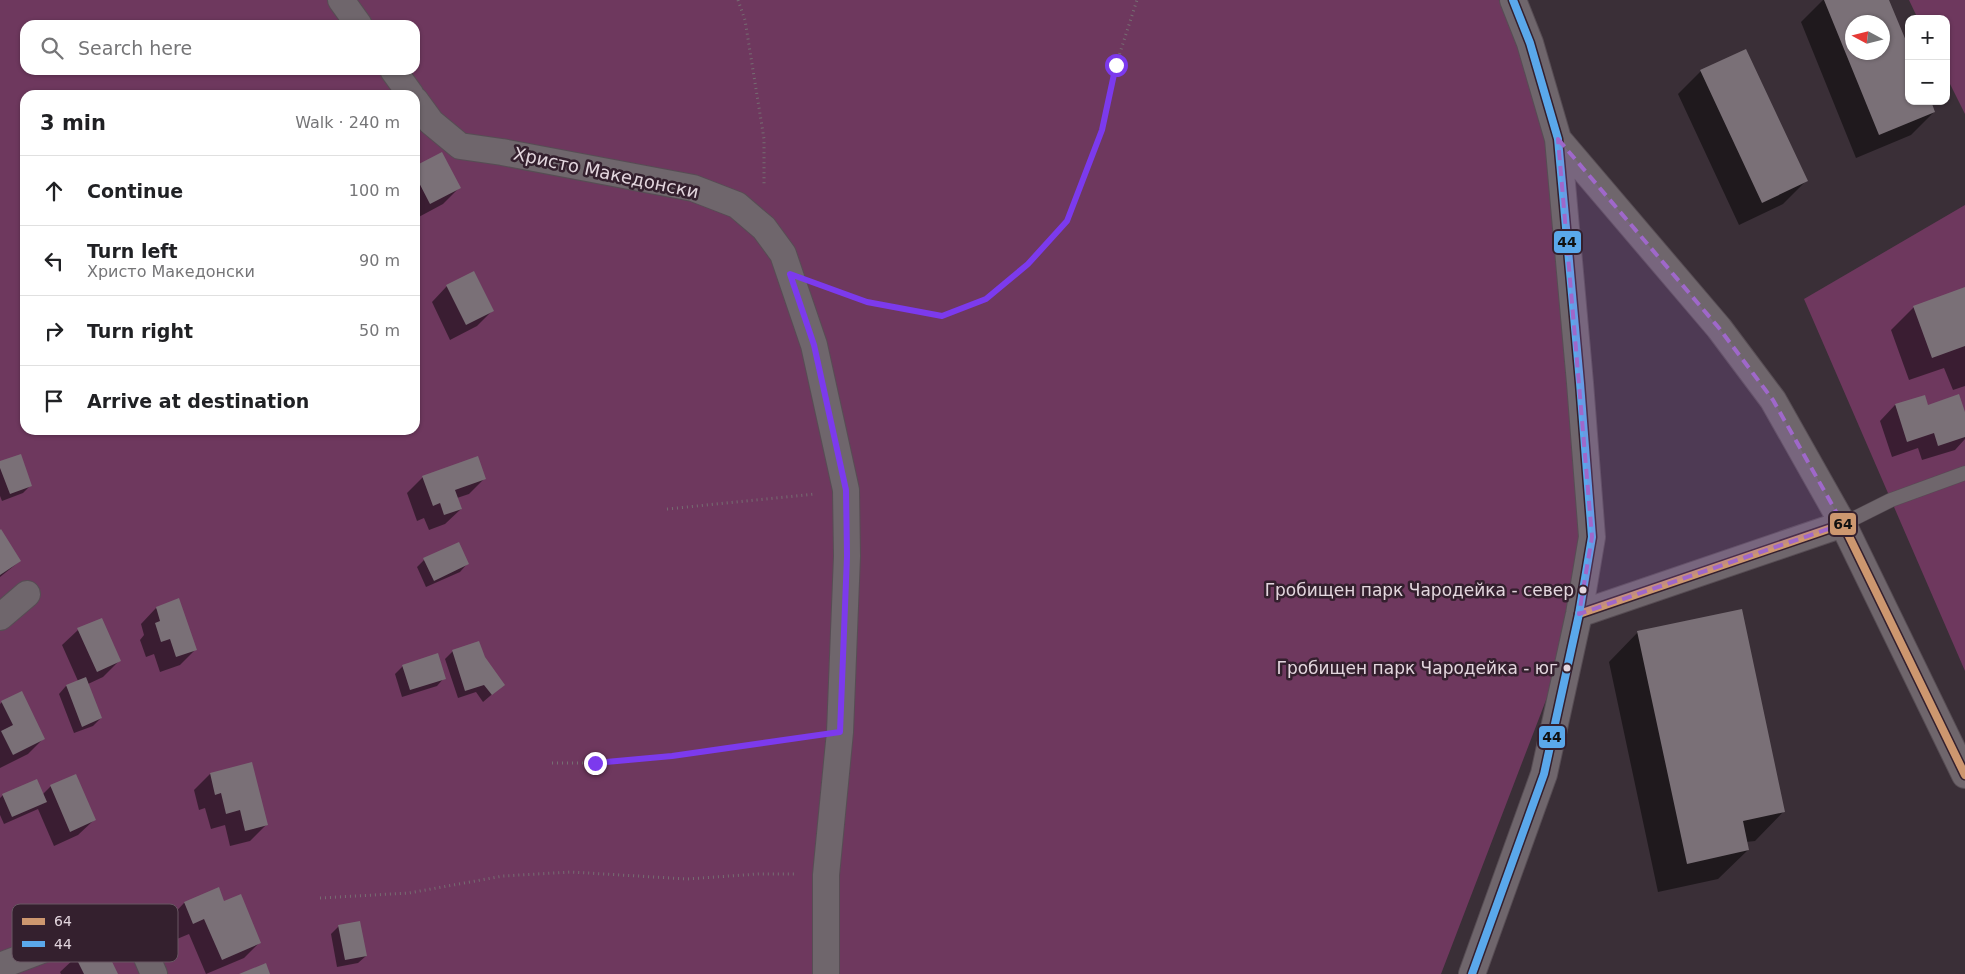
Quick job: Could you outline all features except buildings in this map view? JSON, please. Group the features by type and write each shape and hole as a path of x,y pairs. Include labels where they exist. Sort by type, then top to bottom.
{"street":[{"path":"341,0 356,20"},
{"path":"1472,974 1544,774 1579,614 1592,537 1558,139 1530,43 1513,0"},
{"path":"397,75 407,90"},
{"name":"Христо Македонски","path":"420,107 430,122 460,146 502,152 693,188 737,205 764,228 783,254 814,345 846,490 847,556 840,732 826,876 826,974"},
{"path":"1558,139 1719,328 1767,392 1843,524 1965,776"},
{"path":"1579,614 1843,524"},
{"path":"0,617 27,594"},
{"path":"0,966 12,961"},
{"path":"149,962 154,974"}],"lane":[{"path":"1843,524 1891,500 1965,473"}],"path":[{"path":"738,0 745,20 764,139 764,228"},
{"path":"790,274 867,302 942,316 986,299 1028,264 1067,221 1102,130 1116,65 1137,0"},
{"path":"666,509 846,490"},
{"path":"552,763 595,763 672,756 840,732"},
{"path":"320,898 409,892 503,876 572,872 687,879 758,874 826,876"}],"highlighted area":[{"path":"1558,139 1719,328 1773,400 1843,524 1579,614 1592,537"}],"shaded area":[{"path":"0,0 1514,0 1558,139 1580,383 1579,614 1441,974 0,974"},
{"path":"1909,0 1965,0 1965,114 1950,84 1950,15 1916,15"},
{"path":"1965,205 1965,671 1804,299"}],"transit line":[{"name":"44","path":"1472,974 1544,774 1579,614 1592,537 1558,139 1530,43 1513,0"},
{"name":"64","path":"1579,614 1843,524 1965,775"}],"place":[{"name":"Гробищен парк Чародейка - север","path":"1583,590"},
{"name":"Гробищен парк Чародейка - юг","path":"1567,668"}],"route":[{"path":"595,763 672,756 840,732 847,556 846,490 814,345 790,274 867,302 942,316 986,299 1028,264 1067,221 1102,130 1116,65"}]}
